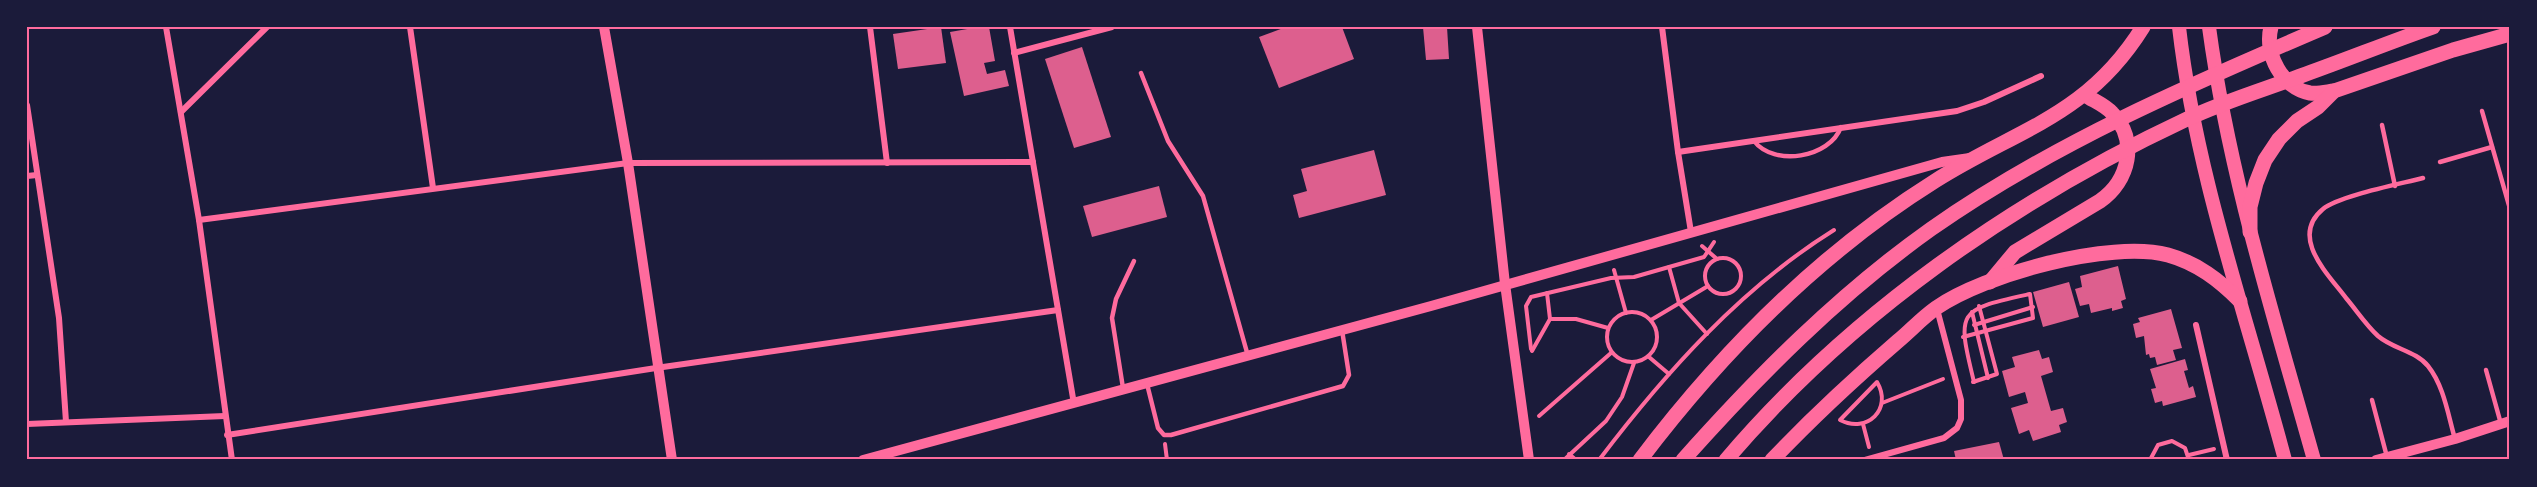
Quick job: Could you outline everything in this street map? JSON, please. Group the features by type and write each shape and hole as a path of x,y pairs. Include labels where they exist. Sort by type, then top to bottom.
{"highway":[{"path":"1640,460 1701,384 1788,296 1935,180 2058,114 2085,95 2110,72 2143,27"},
{"path":"2271,27 2269,44 2272,57 2286,79 2308,93 2334,91 2453,50 2510,34"},
{"path":"1683,460 1793,345 1860,284 1932,228 2009,180 2126,116 2214,74 2325,27"},
{"path":"1726,460 1789,393 1854,333 1967,245 2032,203 2114,156 2188,118 2360,52 2433,27"},
{"path":"2250,232 2250,207 2265,159 2279,139 2297,121 2318,108 2334,91"},
{"path":"1990,282 2015,252 2110,195 2123,177 2128,156 2126,134 2113,113 2085,95"},
{"path":"1772,460 1824,406 1937,308 1990,282 2079,257 2132,250 2182,260 2197,267 2240,301"}],"main road":[{"path":"2179,27 2193,113 2240,301 2285,460"},
{"path":"2209,27 2228,136 2250,232 2314,460"}],"street":[{"path":"165,27 199,220 232,460"},
{"path":"181,112 267,27"},
{"path":"410,27 433,188"},
{"path":"604,27 628,163 672,460"},
{"path":"870,27 887,163"},
{"path":"1010,27 1074,404"},
{"path":"1014,53 1112,27"},
{"path":"1478,27 1506,284 1529,460"},
{"path":"1662,27 1691,232"},
{"path":"1678,152 1957,111 1984,102 2041,76"},
{"path":"27,105 59,318 66,422"},
{"path":"862,460 1147,384 1953,159 1976,158"},
{"path":"199,220 628,163 1033,162"},
{"path":"27,176 37,175"},
{"path":"1868,459 1937,440 1951,433 1961,420 1962,411 1957,386 1937,308"},
{"path":"227,435 285,428 657,368 1058,310"},
{"path":"2196,325 2227,460"},
{"path":"27,424 225,416"},
{"path":"2381,458 2455,440 2506,422"}],"lane":[{"path":"1141,73 1168,141 1203,196 1248,356"},
{"path":"2482,111 2510,210"},
{"path":"2382,125 2395,186"},
{"path":"1754,141 1763,150 1776,155 1815,152 1829,146 1841,128"},
{"path":"2440,162 2492,147"},
{"path":"2422,178 2324,208 2312,223 2309,243 2317,261 2371,329 2392,346 2413,354 2428,366 2439,385 2455,440"},
{"path":"1124,390 1112,318 1116,299 1134,261"},
{"path":"1147,384 1158,428 1164,435 1171,435 1343,386 1349,375 1342,330"},
{"path":"2486,370 2506,422"},
{"path":"2372,400 2381,458"}],"path":[{"path":"1599,460 1669,374 1707,334 1798,252 1839,227"},
{"path":"1547,293 1550,319 1532,351 1527,303 1531,297 1547,293 1616,278 1630,278 1704,257 1719,239"},
{"path":"1717,259 1730,260 1740,270 1739,284 1729,293 1715,292 1708,286 1705,275 1707,268 1717,259"},
{"path":"1669,267 1679,303 1707,334"},
{"path":"1616,278 1626,313"},
{"path":"1651,320 1708,286"},
{"path":"1963,337 2031,319 2034,316 2030,294 1979,306 1972,312 1965,324 1963,337 1974,382"},
{"path":"1957,386 1997,374 1979,306"},
{"path":"1974,325 2033,307"},
{"path":"1972,312 1988,378"},
{"path":"1626,313 1639,313 1651,320 1657,335 1649,357 1634,363 1618,359 1611,353 1606,336 1608,328 1619,316 1626,313"},
{"path":"1550,319 1576,319 1608,328"},
{"path":"1539,416 1611,353"},
{"path":"1649,357 1669,374"},
{"path":"1564,460 1606,421 1622,397 1634,363"},
{"path":"1882,403 1954,374"},
{"path":"1877,382 1883,395 1882,403 1876,416 1863,424 1847,424 1840,420 1877,382"},
{"path":"1863,424 1868,459"},
{"path":"2150,460 2153,451 2164,442 2179,443 2189,458 2223,446"},
{"path":"1569,454 1576,460"}],"building":[{"path":"941,27 946,63 898,69 893,34"},
{"path":"989,27 995,61 984,63 987,74 1005,70 1009,86 964,96 950,32"},
{"path":"1286,27 1342,27 1354,59 1279,88 1259,37"},
{"path":"1423,27 1447,27 1449,59 1426,60"},
{"path":"1082,47 1111,137 1074,148 1045,59"},
{"path":"1374,150 1386,195 1299,218 1293,195 1307,191 1301,169"},
{"path":"1159,186 1167,217 1092,237 1083,206"},
{"path":"2118,266 2126,299 2121,301 2123,308 2091,313 2089,304 2080,306 2075,289 2082,287 2080,276"},
{"path":"2069,282 2079,317 2043,327 2033,292"},
{"path":"2171,309 2182,348 2173,350 2176,360 2157,365 2155,357 2150,358 2149,354 2146,355 2144,336 2136,338 2133,324 2140,322 2138,318"},
{"path":"2039,350 2042,359 2049,357 2053,372 2041,376 2051,411 2063,408 2067,422 2059,425 2061,432 2033,441 2029,430 2019,434 2011,408 2028,403 2025,392 2009,397 2002,371 2015,367 2012,357"},
{"path":"2185,359 2188,370 2184,371 2189,388 2193,386 2196,397 2163,406 2162,401 2155,403 2151,389 2156,388 2150,369"},
{"path":"1999,442 2004,460 1956,460 1954,451"}]}
